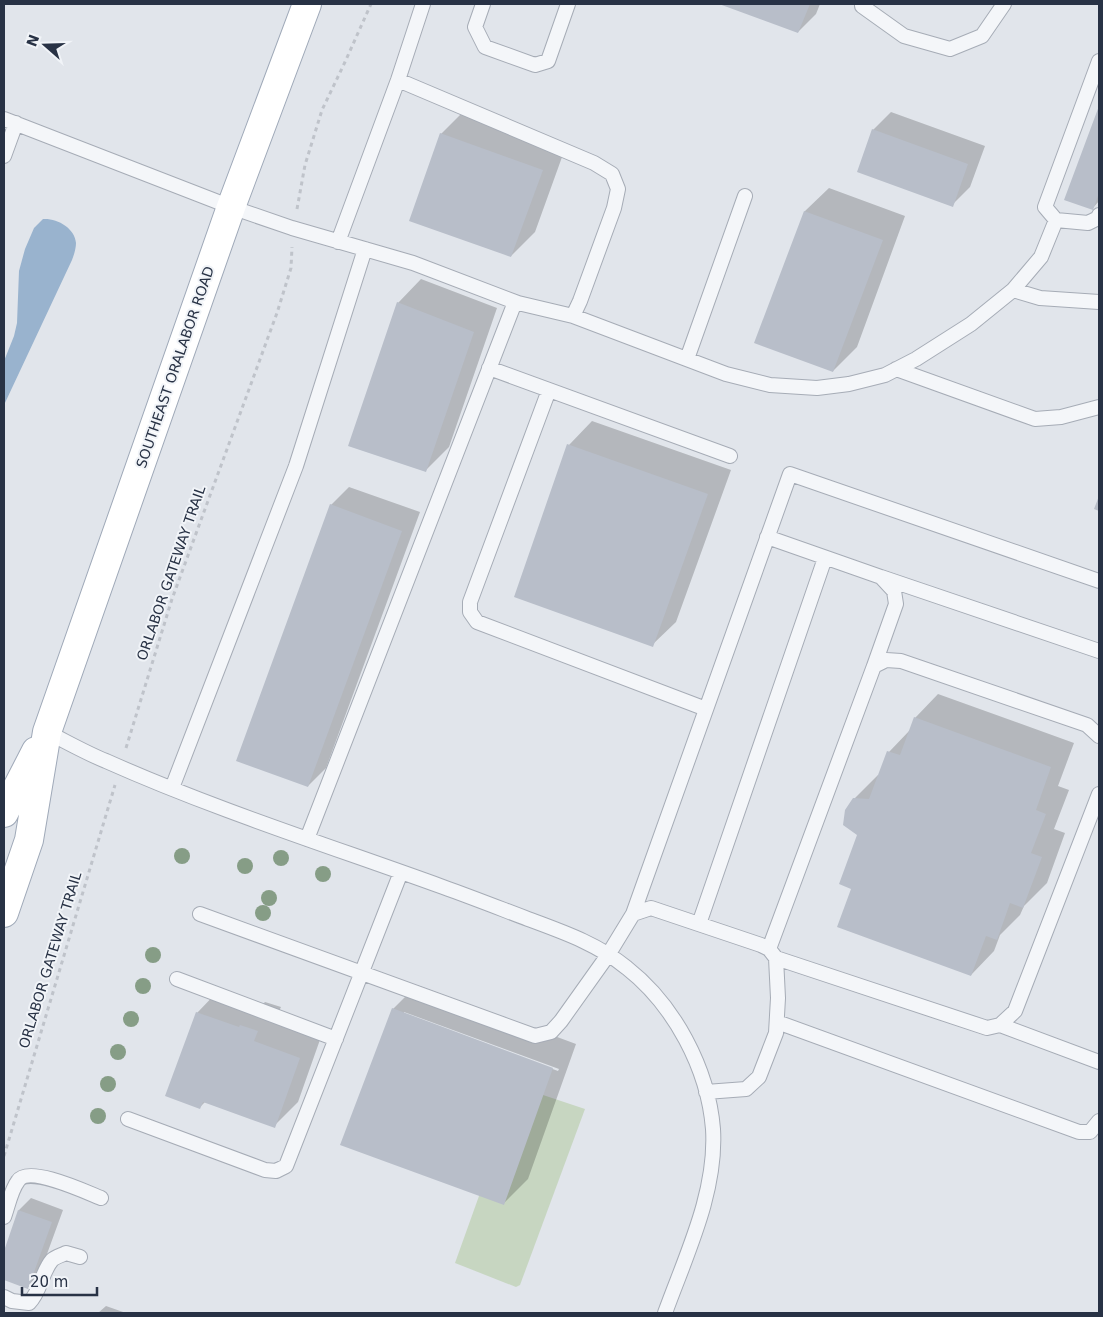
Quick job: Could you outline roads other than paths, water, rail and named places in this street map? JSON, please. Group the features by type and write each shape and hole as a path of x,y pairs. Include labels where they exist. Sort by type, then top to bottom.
{"main road":[{"name":"SOUTHEAST ORALABOR ROAD","path":"4,912 29,840 47,732 231,207 307,4"},
{"name":"SOUTHEAST ORALABOR ROAD","path":"4,813 47,732"}],"lane":[{"path":"338,242 398,80 423,4"},
{"path":"483,4 475,28 485,47 535,65 548,61 568,4"},
{"path":"862,4 862,6 904,36 950,49 982,36 1004,4"},
{"path":"1099,61 1045,207 1056,220 1088,223 1098,218 1099,215"},
{"path":"398,80 594,163 612,174 618,189 614,208 580,301 572,316"},
{"path":"4,156 10,121 231,207 292,228 413,263 515,302 572,316 726,374 770,385 817,388 849,384 885,375 916,359 971,324 1013,290 1041,257 1056,220"},
{"path":"687,359 745,196"},
{"path":"172,788 296,466 365,250"},
{"path":"1013,290 1040,298 1099,302"},
{"path":"307,839 515,302"},
{"path":"489,368 730,456"},
{"path":"896,369 1035,418 1061,416 1099,406"},
{"path":"549,390 470,602 470,612 477,622 706,709"},
{"path":"200,914 535,1036 551,1032 562,1022 608,955 633,914 790,474 1099,581"},
{"path":"767,537 1099,651"},
{"path":"699,924 825,558"},
{"path":"706,1092 746,1089 759,1077 776,1033 778,998 772,954 896,604 894,591 881,577"},
{"path":"874,666 886,660 901,661 1086,725 1099,736"},
{"path":"47,732 120,767 236,814 583,939 627,968 663,1002 695,1060 706,1092 713,1128 713,1161 708,1193 665,1313"},
{"path":"633,914 651,908 761,945 772,954 987,1028 1000,1025 1015,1011 1099,794"},
{"path":"128,1119 265,1170 276,1172 286,1166 400,872"},
{"path":"177,979 336,1039"},
{"path":"777,1022 1079,1132 1090,1132 1099,1121"},
{"path":"1000,1025 1099,1062"},
{"path":"4,1217 18,1179 26,1175 43,1177 101,1198"},
{"path":"4,1298 29,1303 35,1297 52,1259 66,1253 80,1257"}],"water":[{"path":"43,219 54,220 69,229 75,238 75,249 72,260 4,405 4,361 17,323 19,271 25,249 34,228"}]}
